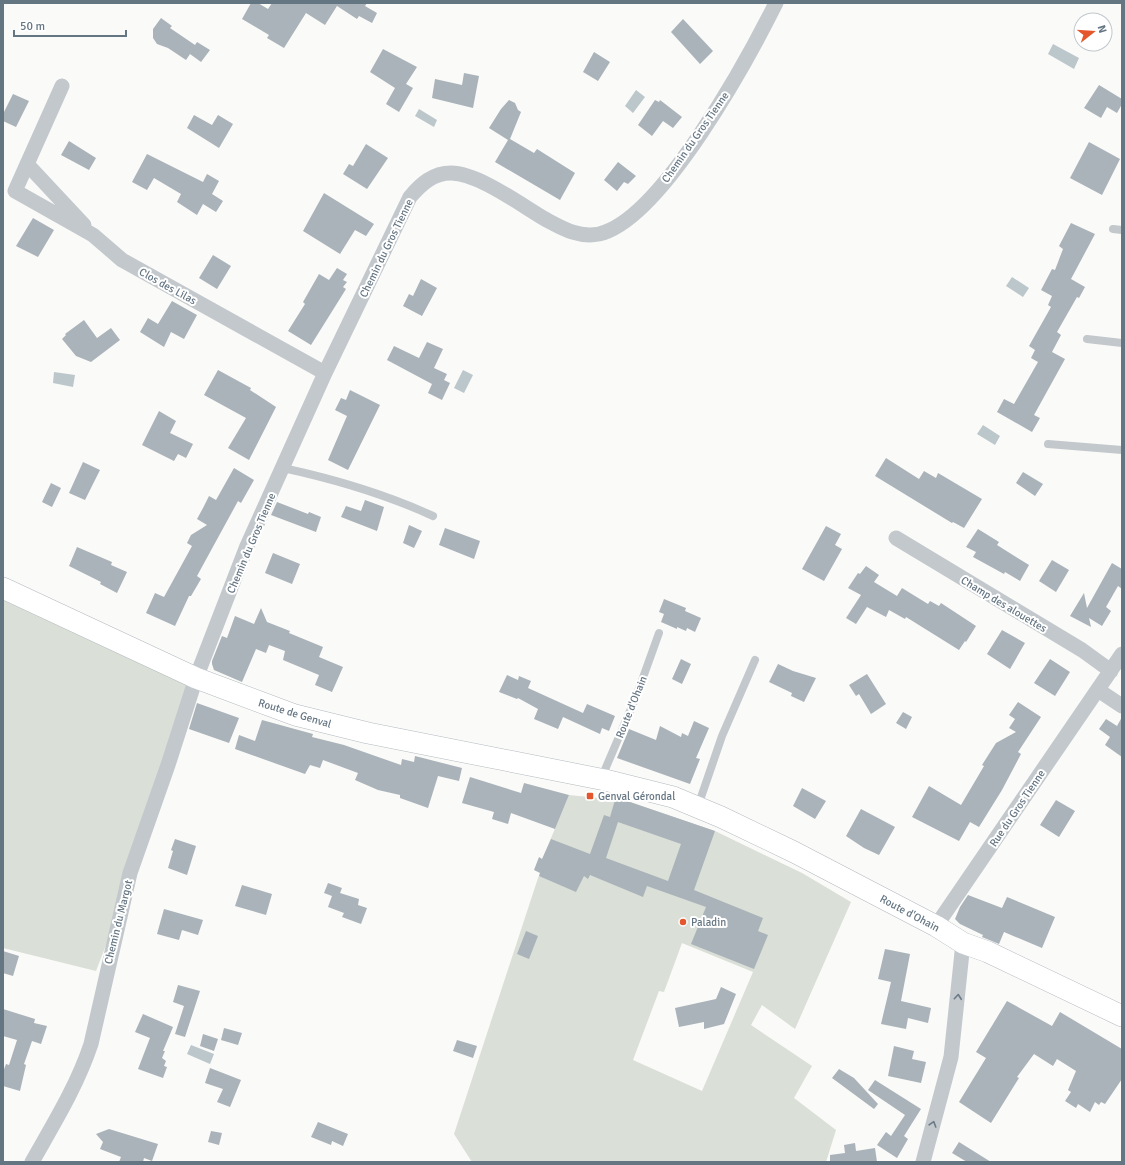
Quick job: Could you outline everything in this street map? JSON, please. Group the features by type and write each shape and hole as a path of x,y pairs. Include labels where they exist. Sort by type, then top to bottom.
{"main road":[{"name":"Route de Genval","path":"3,588 196,678 295,715 330,725 603,780"},
{"name":"Route d'Ohain","path":"603,780 673,797 698,808 794,852 936,926 963,943 988,952 1122,1016"}],"street":[{"name":"Chemin du Gros Tienne","path":"196,678 247,546 325,373 410,197 420,185 438,175 451,173 467,176 484,183 565,230 581,235 599,234 614,228 648,200 672,173 723,98 752,50 776,3"},
{"path":"62,86 28,164 93,235"},
{"name":"Clos des Lilas","path":"28,164 15,191 93,235 122,260 325,373"},
{"name":"Champ des alouettes","path":"896,538 1082,650 1111,671"},
{"name":"Rue du Gros Tienne","path":"936,926 1122,654"},
{"name":"Chemin du Margot","path":"32,1162 77,1082 91,1044 130,873 168,765 196,678"},
{"path":"1098,690 1122,706"},
{"path":"923,1162 951,1057 963,943"}],"lane":[{"path":"1113,230 1122,230"},
{"path":"1087,339 1122,343"},
{"path":"1048,444 1122,450"},
{"path":"283,468 331,479 379,494 433,516"},
{"name":"Route d'Ohain","path":"603,780 636,697 659,633"},
{"path":"698,808 722,736 755,660"}],"shaded area":[{"path":"1053,44 1079,58 1074,69 1048,54"},
{"path":"636,90 645,97 633,113 625,106"},
{"path":"419,109 437,120 434,127 415,116"},
{"path":"1012,277 1029,288 1023,297 1006,286"},
{"path":"463,370 473,375 464,393 454,388"},
{"path":"54,372 75,375 73,387 53,383"},
{"path":"983,425 1000,436 995,445 977,434"},
{"path":"3,598 196,683 129,885 96,971 3,948"},
{"path":"569,795 627,801 715,831 802,873 851,902 795,1029 762,1005 751,1025 812,1066 794,1098 836,1130 826,1162 472,1162 454,1134 538,878 547,857 544,855","holes":["682,943 753,972 702,1091 633,1060 659,991 664,992"]},
{"path":"191,1045 214,1054 210,1064 187,1054"}],"building":[{"path":"251,3 258,3 268,9 272,3 367,3 365,6 377,13 372,23 359,16 357,19 337,6 325,25 306,13 284,48 267,38 269,35 242,19"},
{"path":"161,18 172,26 170,28 195,45 197,42 210,50 201,62 190,54 186,60 168,48 157,44 153,38 153,29"},
{"path":"683,19 713,51 700,64 671,32"},
{"path":"383,49 417,67 406,84 413,88 399,112 386,104 395,88 370,72"},
{"path":"594,52 610,62 598,81 583,72"},
{"path":"464,73 479,76 473,108 432,98 435,79 462,85"},
{"path":"1099,85 1122,99 1122,104 1117,113 1107,107 1101,118 1084,108"},
{"path":"13,94 29,101 16,127 3,121 3,114"},
{"path":"509,100 515,103 518,110 521,112 510,139 534,153 537,149 575,173 560,200 495,162 508,140 489,128 501,109"},
{"path":"655,100 659,102 660,100 682,117 673,128 663,121 652,136 638,125"},
{"path":"194,115 212,125 218,115 233,124 219,148 187,128"},
{"path":"69,141 96,158 89,170 61,155"},
{"path":"1089,142 1120,159 1102,195 1070,178"},
{"path":"366,144 388,158 367,189 343,174 349,164 353,166"},
{"path":"147,154 203,182 207,174 219,181 212,194 223,201 216,212 203,204 197,215 177,202 181,194 154,178 147,190 132,182"},
{"path":"618,162 636,176 628,184 624,182 617,191 604,180"},
{"path":"324,193 374,224 366,236 355,230 340,254 303,231"},
{"path":"33,218 54,230 38,257 16,246"},
{"path":"1071,223 1095,234 1071,279 1085,287 1079,298 1077,297 1057,332 1061,335 1052,352 1065,359 1034,415 1040,418 1032,432 997,412 1004,399 1014,404 1038,362 1031,358 1035,350 1029,346 1051,307 1048,305 1052,296 1041,290 1052,269 1055,270 1063,249 1059,246"},
{"path":"213,255 231,266 217,289 199,278"},
{"path":"337,268 347,274 343,280 347,282 343,287 346,289 311,345 288,331 305,304 303,302 319,274 329,280"},
{"path":"421,279 437,288 422,316 403,306 409,294 413,296"},
{"path":"172,301 197,315 184,339 171,332 164,347 140,332 148,318 158,324"},
{"path":"84,320 97,338 111,328 120,340 91,362 76,356 62,339 66,335 65,334"},
{"path":"427,342 443,349 434,368 447,374 444,380 450,383 442,400 428,393 432,384 387,360 394,346 419,358"},
{"path":"218,370 251,388 250,390 276,407 249,460 228,448 246,418 204,395"},
{"path":"350,390 380,405 348,470 328,460 347,416 335,410 341,398 346,400"},
{"path":"159,411 176,421 170,433 193,444 186,458 178,454 174,461 142,445"},
{"path":"886,458 919,479 924,471 936,478 938,473 982,499 964,528 953,522 952,523 875,476"},
{"path":"83,462 100,470 85,500 69,493"},
{"path":"234,468 254,480 241,503 238,501 197,576 201,579 191,596 189,596 175,626 146,613 155,593 164,597 192,546 187,543 191,535 207,525 197,519 209,496 216,500"},
{"path":"1023,472 1043,484 1035,496 1016,483"},
{"path":"51,483 61,488 52,507 42,502"},
{"path":"365,500 384,507 377,531 341,517 346,506 361,511"},
{"path":"277,502 308,514 309,512 321,517 316,532 271,515"},
{"path":"409,525 422,531 414,548 403,543"},
{"path":"826,526 841,534 835,545 842,549 824,581 802,569"},
{"path":"445,528 480,541 474,559 439,545"},
{"path":"978,529 999,542 997,545 1029,565 1020,581 973,557 976,552 966,547"},
{"path":"77,547 112,562 111,565 127,572 117,593 100,584 101,582 69,566"},
{"path":"273,553 300,564 292,584 265,573"},
{"path":"1052,560 1069,570 1056,592 1039,581"},
{"path":"1112,563 1122,569 1122,589 1118,586 1106,607 1111,611 1102,626 1089,618 1091,627 1070,616 1084,593 1087,608"},
{"path":"866,566 879,575 874,582 897,596 902,588 928,604 930,601 939,606 941,603 976,626 966,642 965,641 959,650 906,617 905,619 889,610 886,617 867,607 856,624 846,618 861,595 848,588 858,573 860,574"},
{"path":"664,599 686,608 685,611 701,618 695,632 687,628 686,631 677,627 677,629 661,622 664,614 659,612"},
{"path":"261,608 267,622 323,647 319,657 343,667 332,692 315,685 319,675 283,660 285,651 269,645 266,653 256,649 242,682 214,670 212,661 222,636 227,638 235,616 254,624"},
{"path":"1002,630 1025,643 1010,669 987,654"},
{"path":"681,659 691,664 682,684 672,679"},
{"path":"1050,659 1070,672 1055,696 1034,683"},
{"path":"778,664 793,671 816,678 804,702 791,696 792,693 769,682"},
{"path":"867,674 886,704 871,714 859,694 856,696 849,685"},
{"path":"507,675 518,680 519,676 531,681 528,688 583,713 587,704 615,716 609,731 602,728 600,734 563,717 558,729 534,719 538,709 518,698 517,699 499,692"},
{"path":"1018,702 1041,717 1018,752 1021,754 1002,790 979,827 970,822 959,841 912,817 929,786 961,805 984,766 982,765 996,743 1016,732 1009,728 1015,719 1009,715"},
{"path":"197,703 239,718 229,743 189,729"},
{"path":"903,712 912,717 906,729 896,723"},
{"path":"1122,717 1122,757 1105,745 1110,737 1099,729 1106,719 1117,726"},
{"path":"262,720 313,734 312,737 344,745 401,765 402,759 414,762 415,756 462,768 459,781 438,776 428,808 400,798 400,795 378,790 355,780 358,773 323,760 320,768 310,765 305,774 235,749 239,735 255,741"},
{"path":"694,721 709,728 696,758 700,759 690,784 617,758 629,729 656,740 660,726 681,737 682,733 688,736"},
{"path":"470,777 521,793 524,783 569,795 555,829 511,813 508,824 492,819 494,812 462,803"},
{"path":"802,788 826,801 815,819 793,806"},
{"path":"615,800 627,801 715,831 694,890 763,918 758,931 768,935 754,969 691,944 706,907 647,886 643,897 590,875 588,879 584,876 576,892 539,876 540,873 534,870 539,857 542,859 551,839 590,854 604,815 610,817","holes":["618,822 681,844 668,881 606,858"]},
{"path":"1056,800 1075,811 1059,837 1040,825"},
{"path":"861,809 895,827 879,855 864,848 846,836"},
{"path":"175,839 196,846 187,875 168,868 173,851 171,850"},
{"path":"328,883 342,888 340,893 359,899 358,905 367,908 361,924 342,917 344,913 328,907 332,896 324,893"},
{"path":"242,885 272,894 266,915 235,906"},
{"path":"968,895 1002,908 1007,897 1055,917 1042,948 1004,932 999,944 982,937 983,935 960,924 955,919 960,907"},
{"path":"164,909 203,920 198,935 182,930 179,940 157,934"},
{"path":"526,931 538,936 529,959 517,954"},
{"path":"885,949 910,954 901,1001 931,1008 928,1023 908,1018 906,1029 881,1024 891,982 878,979"},
{"path":"3,951 19,956 13,976 3,973"},
{"path":"178,985 200,991 185,1037 175,1034 184,1006 173,1002"},
{"path":"721,987 736,994 724,1024 704,1029 704,1022 679,1027 675,1008 716,999"},
{"path":"1007,1001 1052,1026 1060,1012 1122,1049 1122,1079 1105,1104 1101,1102 1099,1105 1095,1102 1090,1112 1078,1104 1076,1108 1065,1101 1071,1092 1068,1090 1076,1071 1057,1059 1053,1066 1034,1054 1017,1077 1019,1078 991,1123 959,1102 986,1058 976,1052"},
{"path":"3,1009 35,1019 34,1023 47,1026 41,1044 32,1041 24,1064 26,1065 20,1091 3,1086 3,1072 6,1064 9,1065 17,1040 3,1036"},
{"path":"143,1014 173,1027 163,1051 165,1051 162,1058 166,1061 164,1066 167,1067 163,1078 138,1069 150,1038 135,1032"},
{"path":"224,1028 242,1033 238,1045 221,1040"},
{"path":"203,1034 218,1039 214,1051 200,1046"},
{"path":"457,1040 477,1046 473,1058 453,1051"},
{"path":"894,1046 914,1051 912,1059 926,1062 921,1083 888,1076"},
{"path":"210,1068 241,1080 230,1107 217,1102 223,1089 205,1083"},
{"path":"839,1069 854,1078 878,1104 874,1109 832,1078"},
{"path":"875,1080 921,1109 904,1136 908,1139 897,1158 877,1145 886,1132 891,1136 905,1115 868,1090"},
{"path":"318,1122 348,1134 343,1146 332,1141 331,1145 311,1137"},
{"path":"109,1129 158,1144 152,1161 144,1158 143,1162 119,1162 121,1157 100,1149 103,1142 96,1134"},
{"path":"211,1131 222,1133 219,1145 208,1142"},
{"path":"959,1142 991,1162 967,1162 952,1153"},
{"path":"855,1143 856,1151 875,1148 877,1162 830,1162 830,1155 845,1153 844,1145"}],"place":[{"name":"Genval Gérondal","path":"590,796"},
{"name":"Paladin","path":"683,922"}]}
